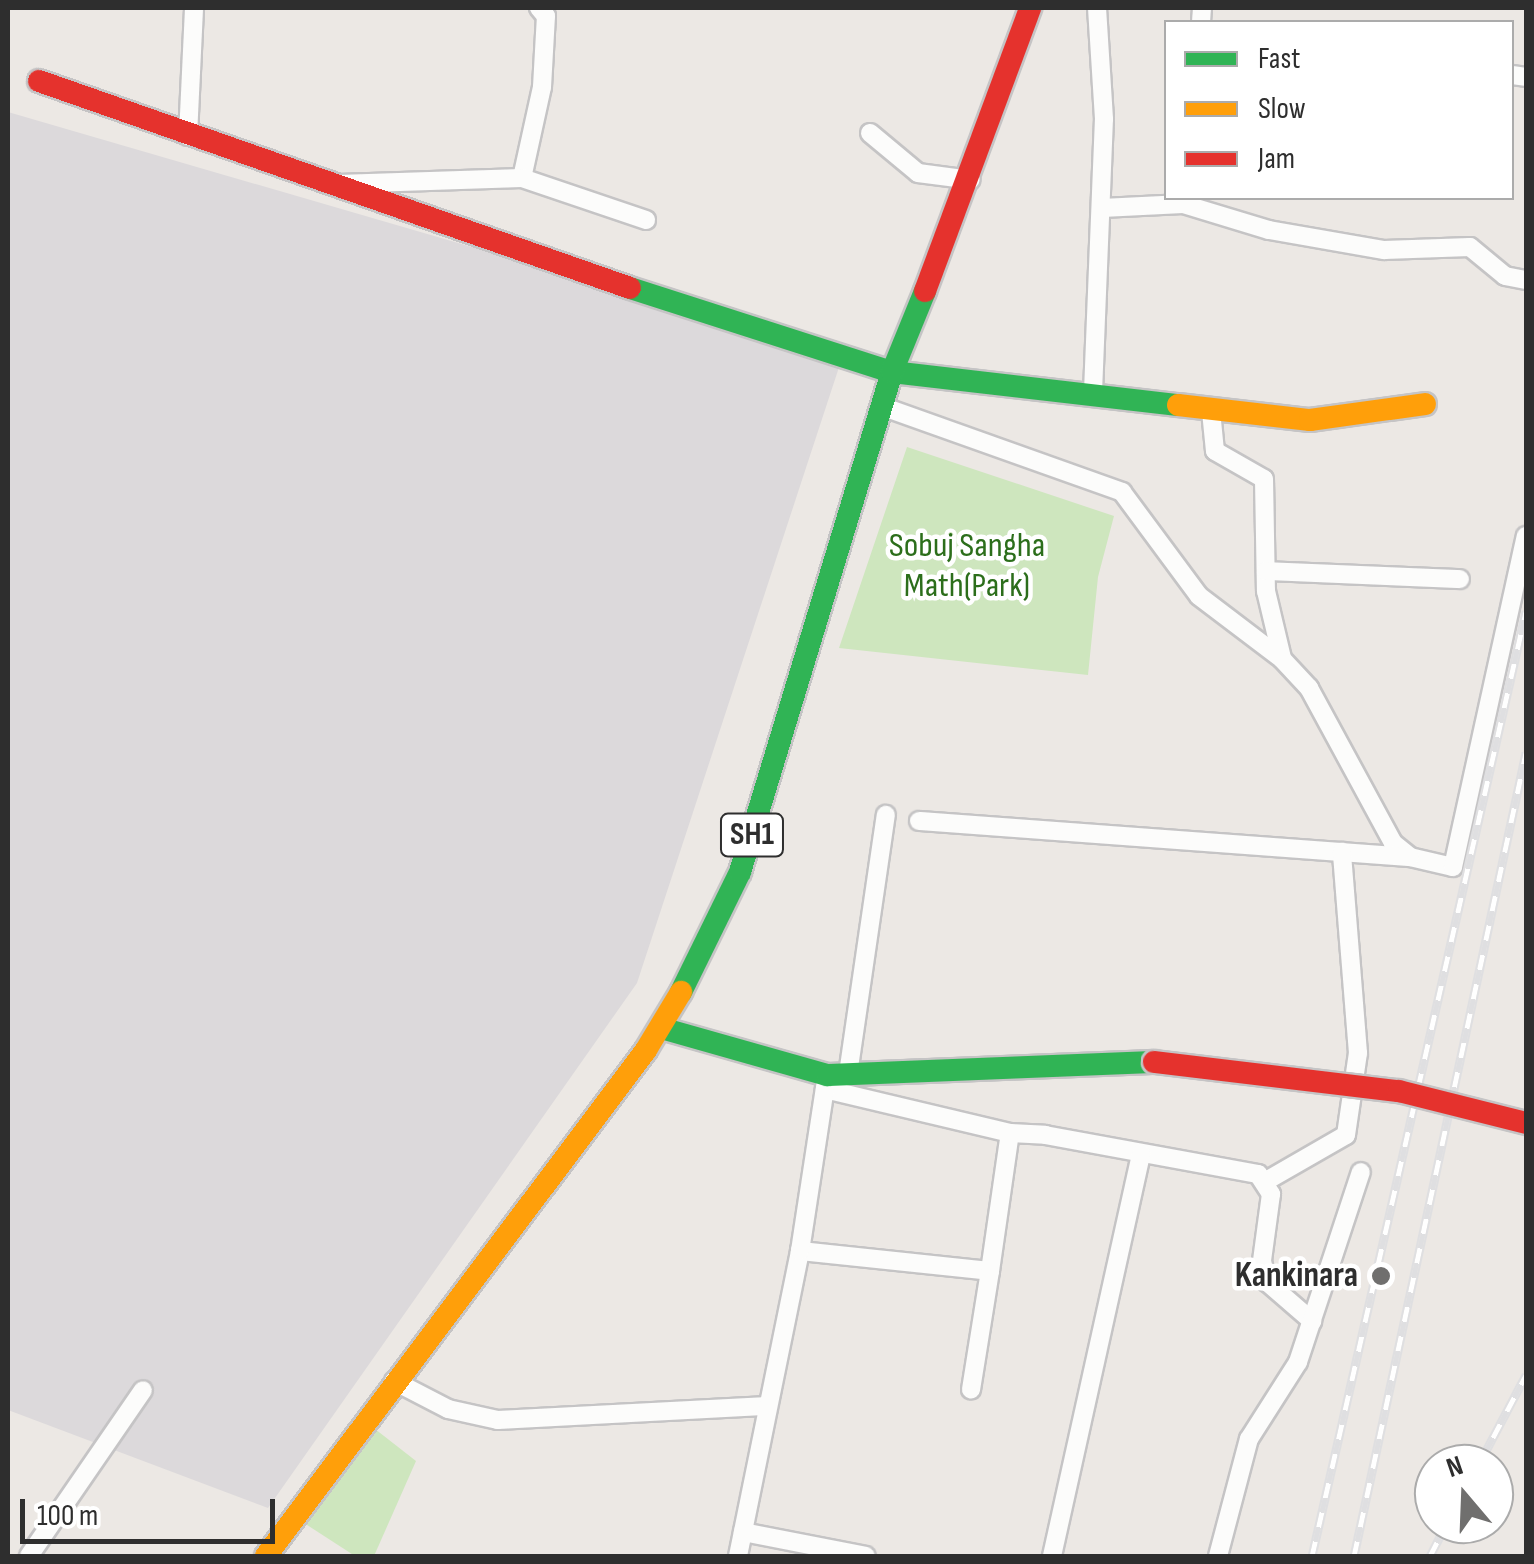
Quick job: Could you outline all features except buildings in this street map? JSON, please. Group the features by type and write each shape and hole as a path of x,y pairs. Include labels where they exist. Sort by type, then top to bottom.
{"main road":[{"name":"SH1","path":"266,1556 660,1028 702,958 740,872 892,372 970,180 1030,8"},
{"path":"39,81 327,185 892,372 1327,420 1425,404"},
{"path":"660,1028 834,1079 1154,1062 1399,1092 1526,1122"}],"street":[{"path":"188,136 194,8"},
{"path":"522,178 542,87 546,16 539,8"},
{"path":"1093,392 1102,208 1097,8"},
{"path":"870,133 918,173 970,180"},
{"path":"327,185 522,178 646,220"},
{"path":"1102,208 1182,204 1269,230 1384,250 1470,247 1484,252 1505,276 1526,280"},
{"path":"881,406 1122,492 1199,596 1282,658 1324,713 1379,826 1410,857"},
{"path":"1211,410 1214,451 1261,473 1265,492 1266,571 1282,658"},
{"path":"919,820 1410,857 1454,867 1526,536"},
{"path":"1266,571 1460,580"},
{"path":"738,1556 886,816"},
{"path":"834,1079 1010,1133 1140,1154 1266,1181 1346,1135 1358,1054 1342,852"},
{"path":"970,1388 1010,1133"},
{"path":"1052,1556 1140,1154"},
{"path":"1218,1556 1249,1439 1292,1376 1361,1172"},
{"path":"1266,1181 1267,1282 1312,1321"},
{"path":"800,1251 990,1272"},
{"path":"394,1381 448,1409 498,1420 768,1406"},
{"path":"29,1556 142,1390"},
{"path":"743,1532 866,1556"}],"shaded area":[{"path":"8,112 843,355 637,983 268,1508 8,1410"}],"green space":[{"name":"Sobuj Sangha Math(Park)","path":"907,447 1114,516 1098,577 1088,675 839,648"},
{"path":"375,1429 416,1461 374,1556 355,1556 304,1523"}],"railway":[{"path":"1312,1556 1526,611"},
{"path":"1354,1556 1526,752"},
{"path":"1490,1444 1526,1375"},
{"path":"1430,1556 1436,1544"}],"traffic: fast":[{"path":"630,288 892,372 1178,405"},
{"path":"681,992 740,872 892,372 925,291"},
{"path":"661,1028 827,1075 1154,1062"}],"traffic: slow":[{"path":"1178,405 1310,420 1425,404"},
{"path":"266,1556 646,1050 681,992"}],"traffic: jam":[{"path":"925,291 1030,8"},
{"path":"39,81 630,288"},
{"path":"1154,1062 1399,1091 1526,1123"}],"place":[{"name":"Kankinara","path":"1381,1276"}]}
